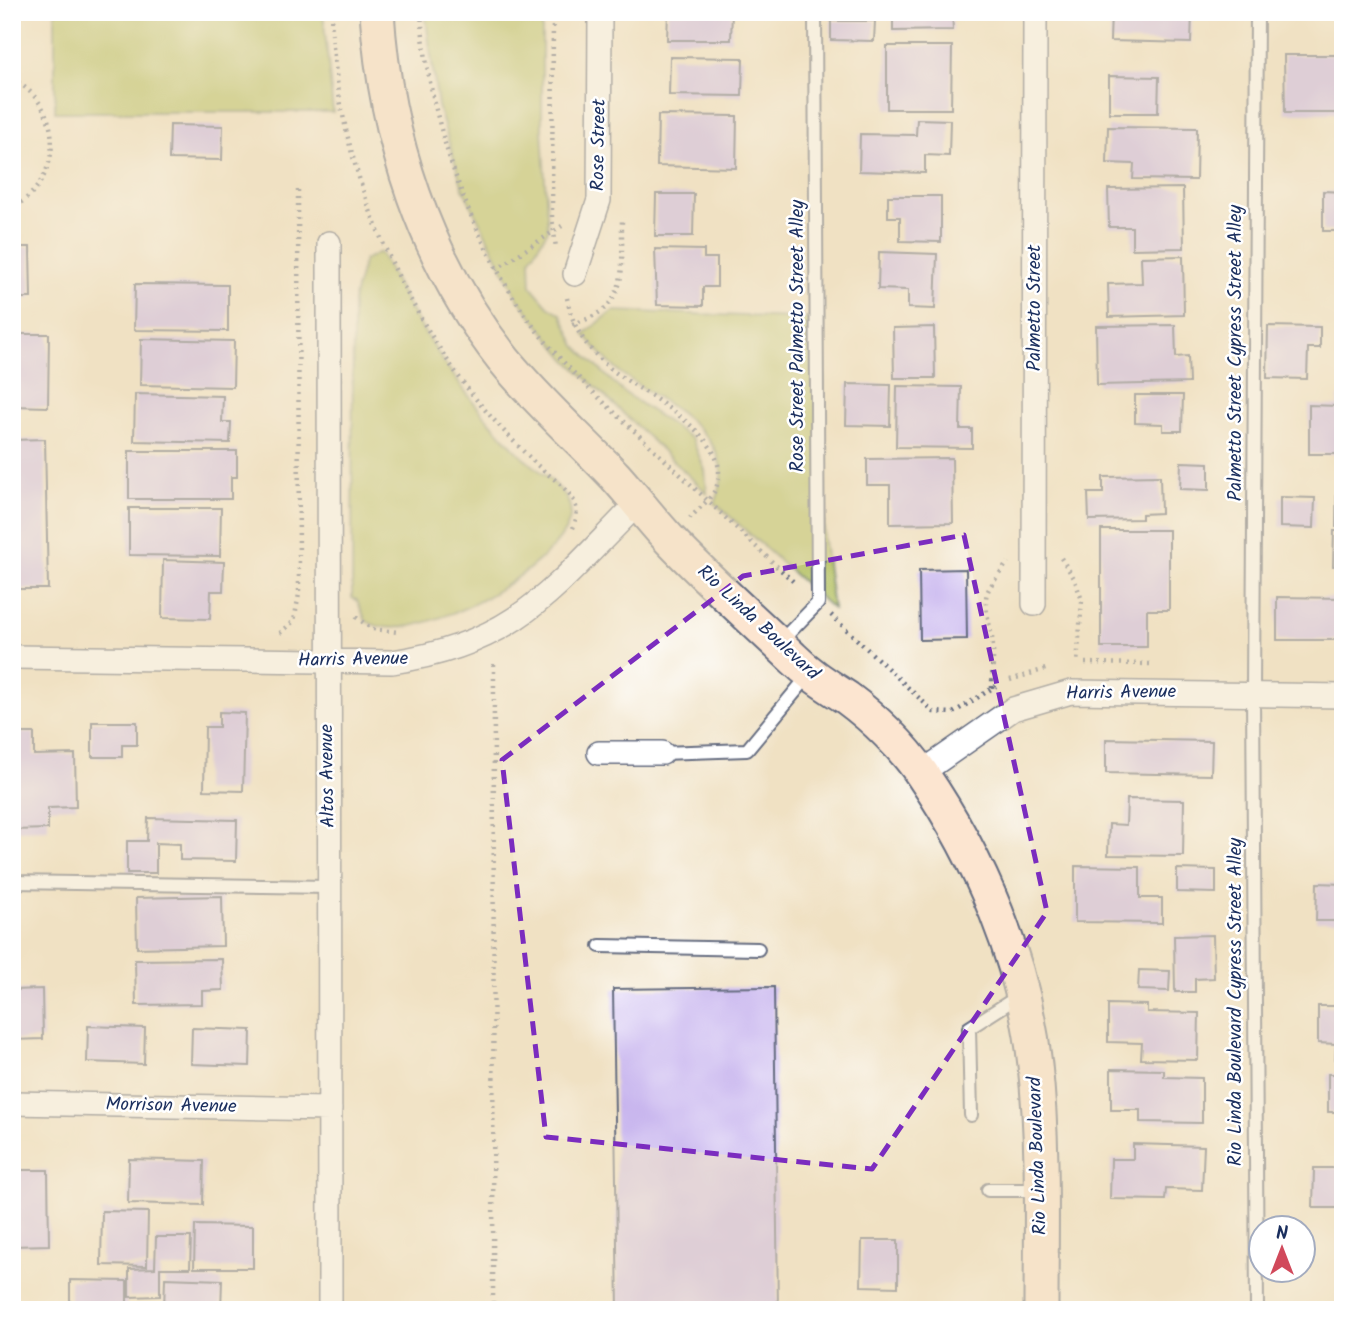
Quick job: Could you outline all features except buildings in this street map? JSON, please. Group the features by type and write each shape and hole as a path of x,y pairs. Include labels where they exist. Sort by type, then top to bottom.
{"main road":[{"name":"Rio Linda Boulevard","path":"377,12 382,71 397,141 420,213 442,262 469,309 503,358 670,540 810,674 850,701 903,750 921,773 954,826 985,886 1022,993 1035,1061 1041,1129 1041,1310"}],"street":[{"name":"Rose Street","path":"575,274 599,200 600,12"},
{"name":"Palmetto Street","path":"1034,604 1035,12"},
{"name":"Altos Avenue","path":"329,243 327,662 330,1310"},
{"name":"Harris Avenue","path":"12,657 392,662 435,656 494,634 524,616 638,503"},
{"name":"Harris Avenue","path":"921,773 1013,709 1041,698 1102,690 1343,696"},
{"path":"599,753 662,753"},
{"name":"Morrison Avenue","path":"12,1103 330,1109"}],"lane":[{"name":"Rose Street Palmetto Street Alley","path":"816,12 818,603"},
{"name":"Palmetto Street Cypress Street Alley","path":"1253,693 1257,12"},
{"path":"778,644 818,603"},
{"path":"662,753 747,751 810,674"},
{"name":"Rio Linda Boulevard Cypress Street Alley","path":"1253,693 1257,1310"},
{"path":"12,882 330,887"},
{"path":"600,946 758,948"},
{"path":"971,1115 969,1028 1022,993"},
{"path":"988,1190 1041,1190"}],"path":[{"path":"331,12 336,75 351,151 391,262 414,309 464,383 516,444 573,500 575,525 565,539"},
{"path":"421,12 423,53 447,147 467,203 496,269 529,320 560,357 707,500 934,712 953,713 992,688 1051,668"},
{"path":"553,12 553,233"},
{"path":"12,79 39,97 48,116 51,139 44,180 30,196 12,208"},
{"path":"272,637 284,631 294,621 299,594 298,186"},
{"path":"496,269 565,223"},
{"path":"572,324 607,366 684,418 701,435 718,469 715,489 707,500"},
{"path":"352,611 357,619 372,629 408,631"},
{"path":"493,1310 494,664"},
{"path":"1064,665 1077,664"}],"highlighted area":[{"path":"964,535 1047,912 872,1169 546,1137 502,760 743,576"}],"green space":[{"path":"55,12 323,12 333,112 55,112"},
{"path":"425,12 542,12 542,130 548,230 530,260 531,286 548,306 561,314 576,346 622,391 692,439 705,470 707,493 566,359 518,299 463,189 438,106"},
{"path":"380,252 409,308 461,386 523,457 557,486 570,507 569,522 560,538 529,569 472,605 424,623 400,628 376,626 366,621 357,600 352,598 353,301 364,260"},
{"path":"613,311 823,319 824,541 833,609 715,503 721,479 719,459 710,441 677,411 616,368 584,334"}]}
